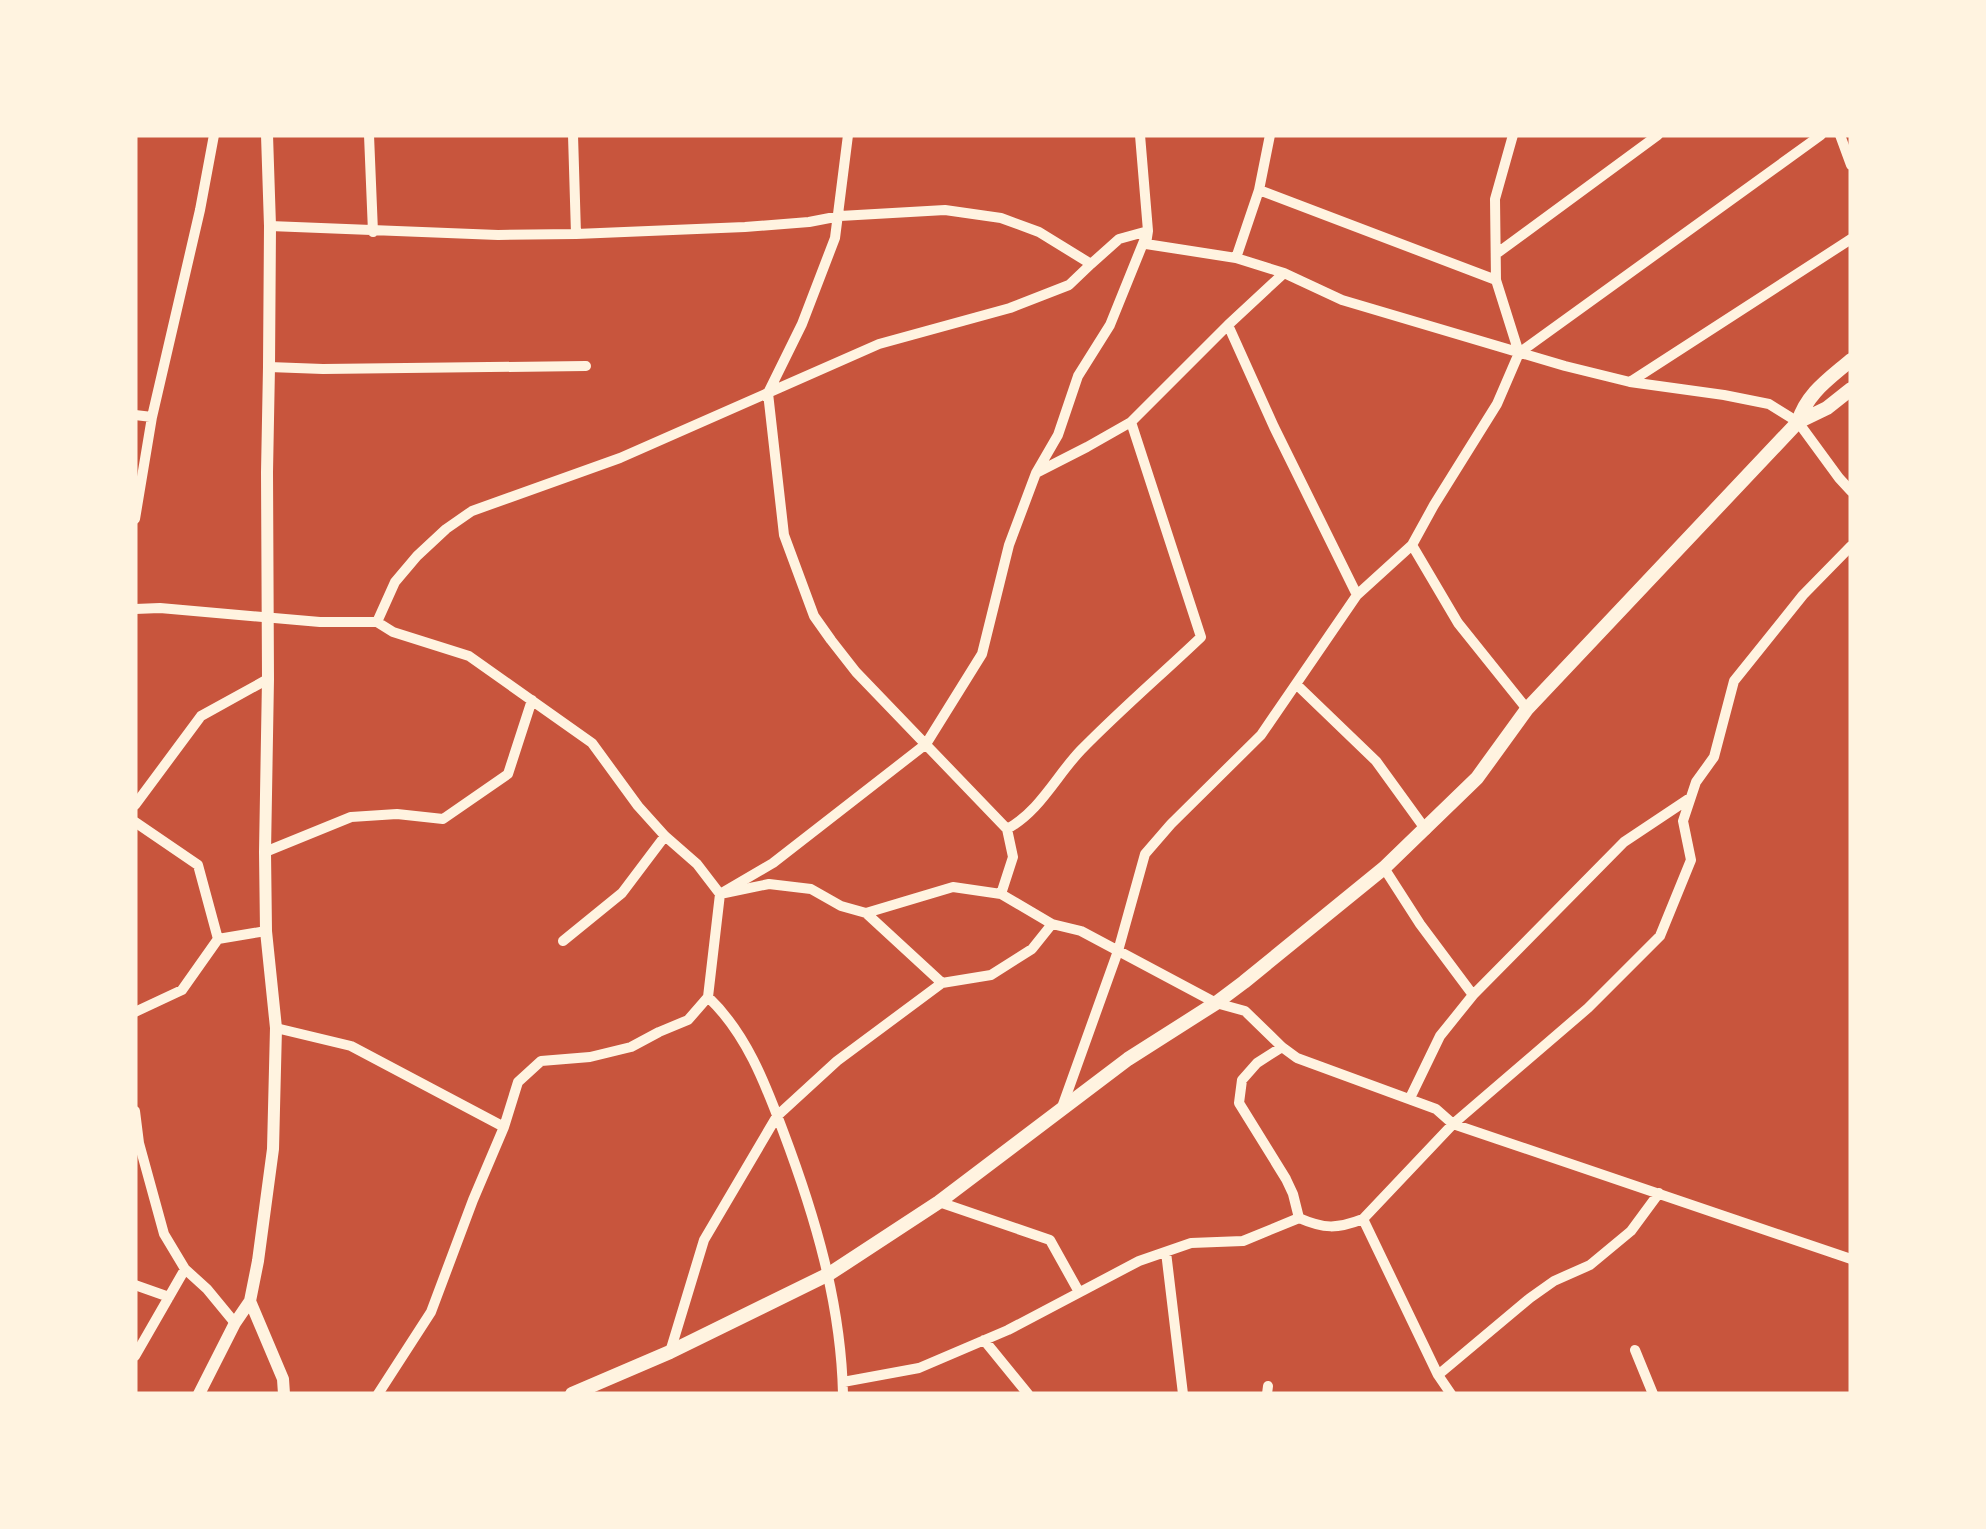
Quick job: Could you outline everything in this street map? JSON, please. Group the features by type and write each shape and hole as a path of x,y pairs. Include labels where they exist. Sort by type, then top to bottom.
{"main road":[{"path":"1798,422 1813,393 1851,360"},
{"path":"572,1394 670,1352 829,1274 939,1202 1128,1059 1216,1003 1426,830 1478,778 1528,709 1798,422 1827,408 1851,389"}],"street":[{"path":"135,520 152,417 214,135"},
{"path":"369,135 373,232"},
{"path":"573,135 576,234"},
{"path":"848,135 835,238 802,324 768,393 784,534 814,616 856,672 1007,828 1013,858 1001,894"},
{"path":"1140,135 1146,244 1236,258 1342,300 1630,382 1769,404 1798,422 1851,491"},
{"path":"1236,258 1259,190 1270,135"},
{"path":"1513,135 1495,199 1496,280 1519,353"},
{"path":"1496,254 1658,135"},
{"path":"1061,1111 1118,951 1145,854 1261,735 1357,595 1412,545 1498,404 1519,353 1821,135"},
{"path":"1840,135 1851,165"},
{"path":"198,1394 250,1301 273,1148 276,1028 266,931 265,852 270,226 264,136"},
{"path":"1259,190 1496,280"},
{"path":"270,226 373,232 576,234 745,227 945,210 1001,218 1039,232 1092,264"},
{"path":"377,622 395,582 406,569 446,529 472,511 620,458 879,344 1010,308 1069,285 1119,239 1148,231"},
{"path":"720,894 773,863 926,744 982,654 1010,545 1036,472 1058,435 1078,376 1110,325 1148,231"},
{"path":"1630,382 1851,239"},
{"path":"1036,472 1131,422 1284,274"},
{"path":"1228,325 1357,595"},
{"path":"270,366 586,366"},
{"path":"135,415 152,417"},
{"path":"1007,828 1041,801 1078,752 1201,637 1131,422"},
{"path":"1412,545 1458,623 1528,709"},
{"path":"708,997 752,1056 800,1177 829,1274 843,1388 920,1368 1139,1262 1191,1243 1243,1241 1300,1218 1317,1226 1342,1227 1362,1219 1453,1124 1588,1008 1660,936 1691,860 1683,821 1696,782 1714,757 1734,680 1803,595 1851,546"},
{"path":"135,608 320,622 377,622 393,632 469,656 592,743 638,806 697,864 720,894 708,997 688,1020 631,1048 590,1057 541,1061 518,1082 431,1312 378,1394"},
{"path":"135,805 201,716 268,679"},
{"path":"1297,685 1376,761 1426,830"},
{"path":"265,852 351,817 397,814 443,819 508,774 532,700"},
{"path":"1410,1098 1440,1036 1473,995 1624,842 1691,797"},
{"path":"135,822 198,865 218,939"},
{"path":"564,942 622,893 665,836"},
{"path":"1384,868 1473,995"},
{"path":"720,894 769,884 811,889 840,906 866,913 942,984"},
{"path":"866,913 952,887 1001,894 1052,924 1082,931 1216,1003 1245,1011 1297,1058 1410,1098 1436,1109 1453,1124 1851,1259"},
{"path":"670,1352 704,1240 777,1116 837,1061 942,984 991,974 1032,949 1052,924"},
{"path":"135,1012 182,990 218,939 266,931"},
{"path":"276,1028 351,1046 504,1127"},
{"path":"1282,1047 1257,1063 1242,1080 1239,1103 1286,1179 1300,1218"},
{"path":"135,1111 139,1143 164,1234 185,1269 207,1288 235,1323"},
{"path":"1438,1375 1530,1298 1554,1281 1590,1265 1631,1231 1660,1193"},
{"path":"939,1202 1050,1240 1078,1292"},
{"path":"1362,1219 1438,1375 1452,1394"},
{"path":"1166,1252 1183,1394"},
{"path":"135,1356 185,1269"},
{"path":"135,1285 169,1298"},
{"path":"250,1301 282,1378 284,1394"},
{"path":"984,1340 1028,1394"},
{"path":"1635,1350 1653,1394"}]}
